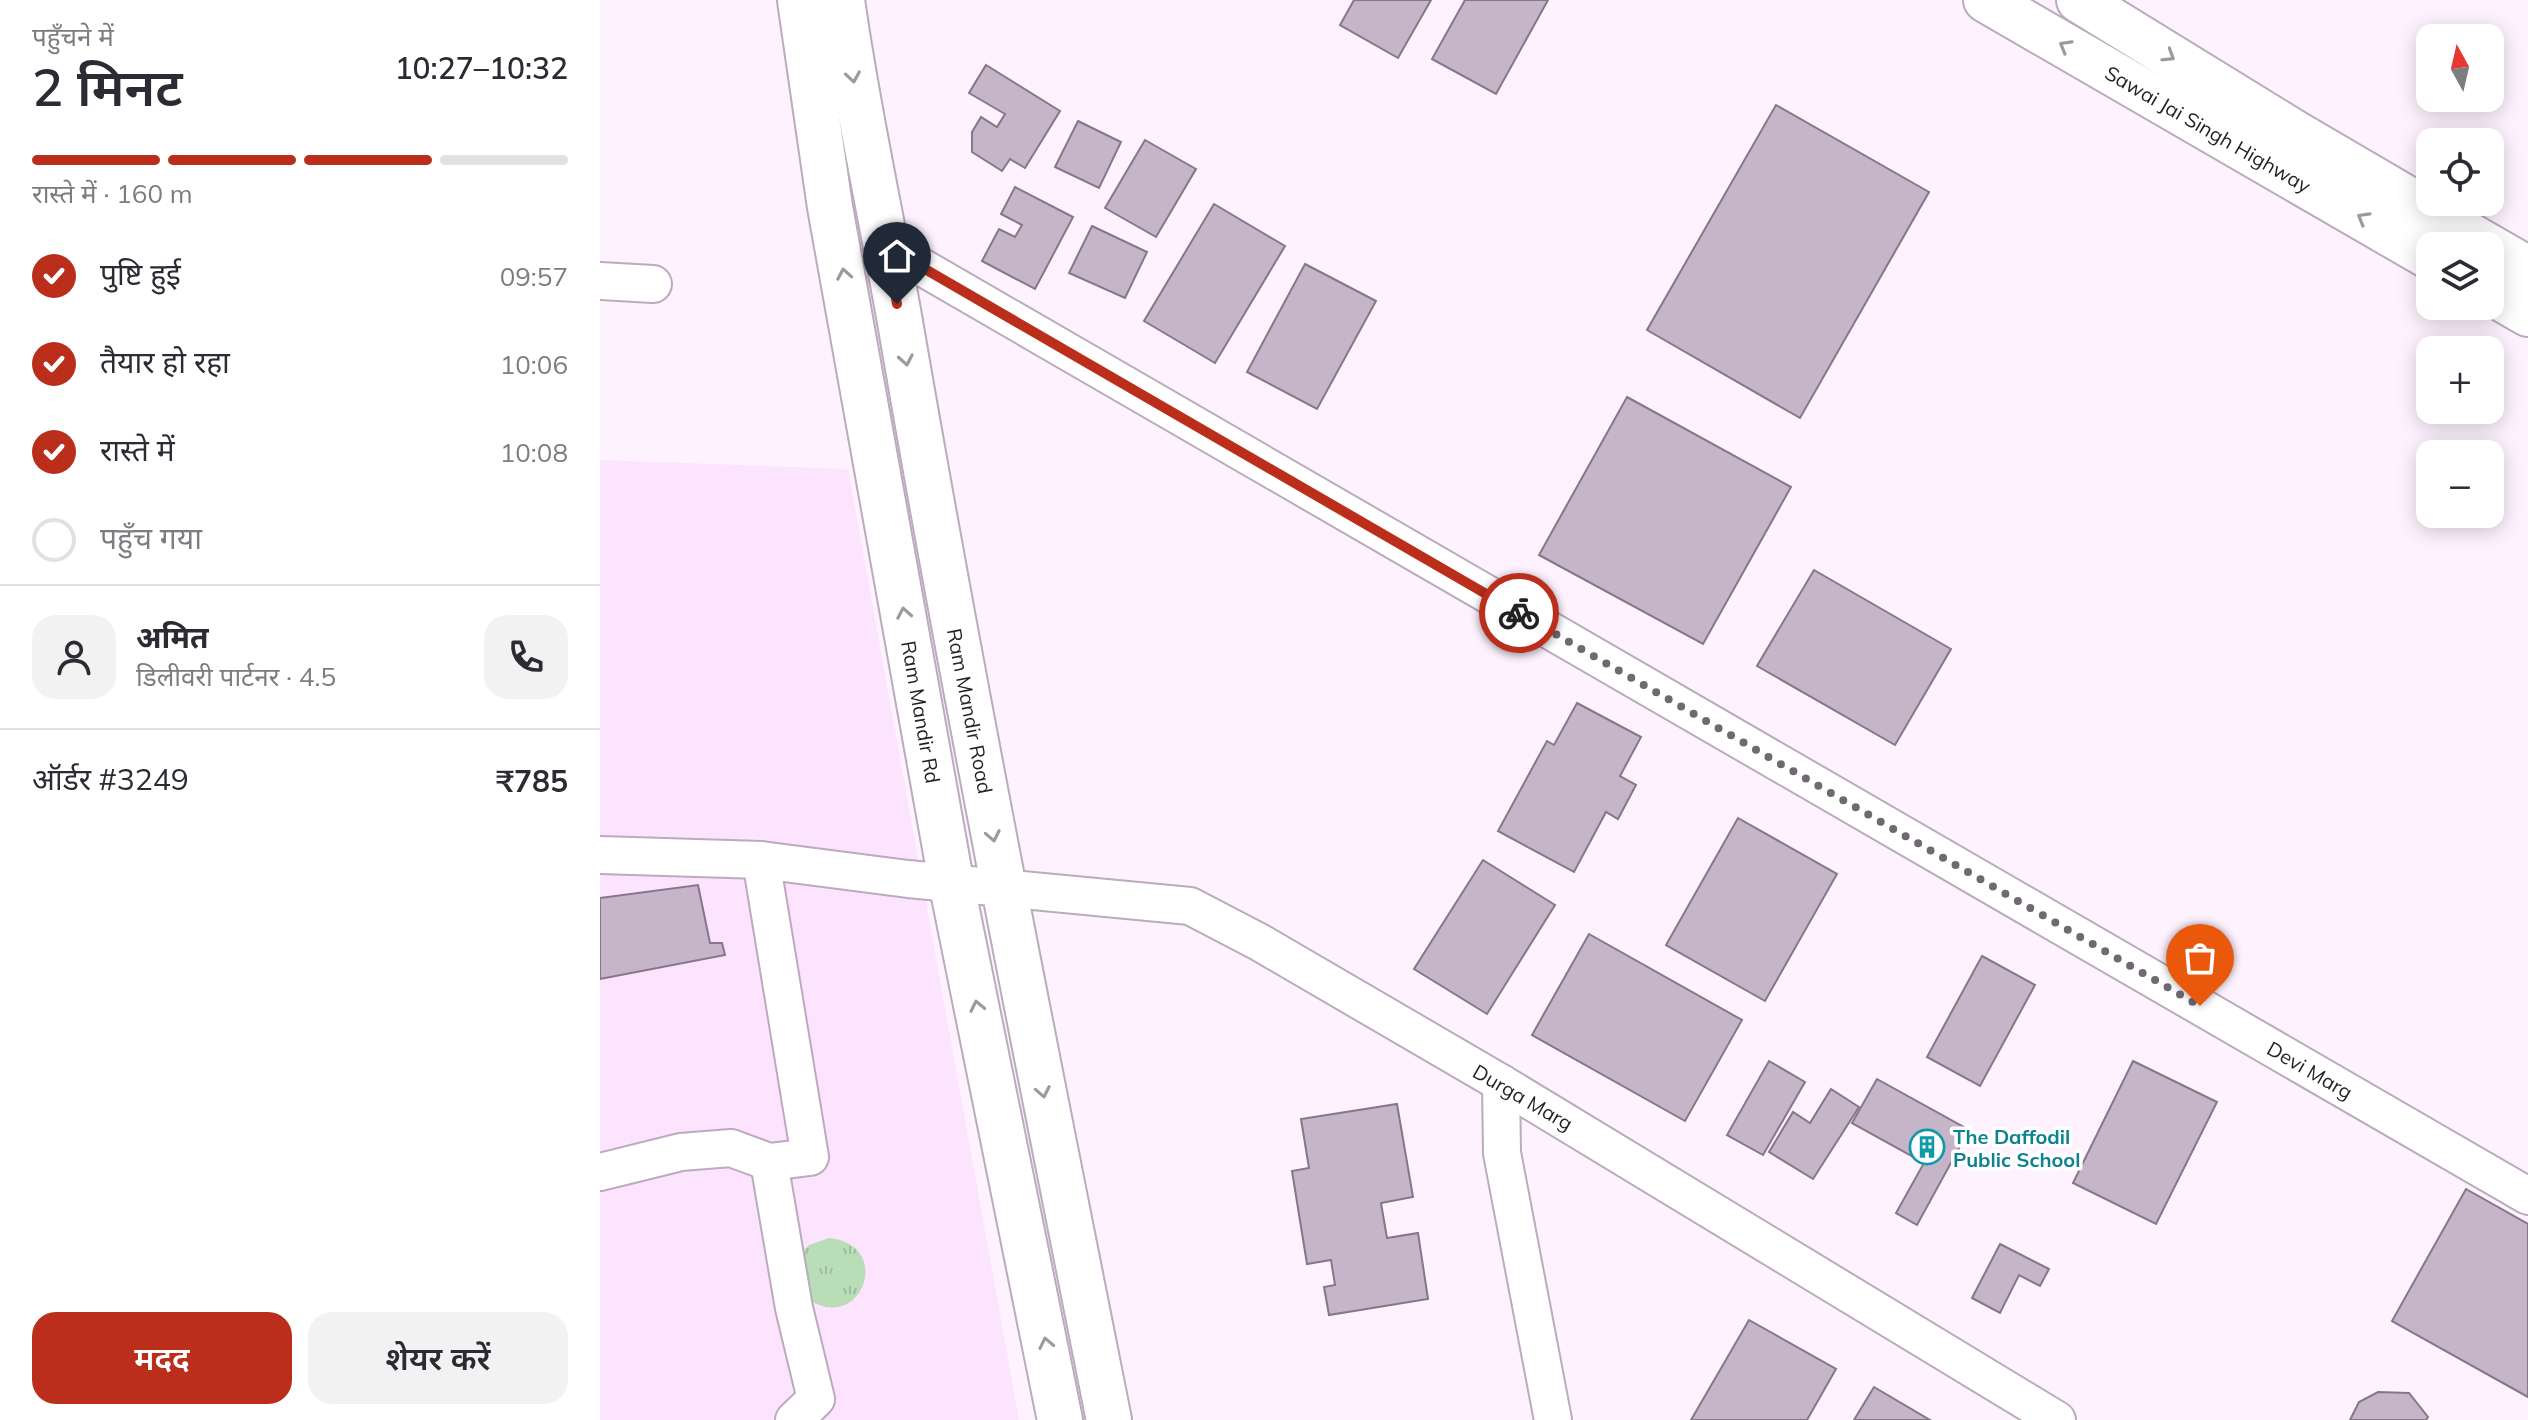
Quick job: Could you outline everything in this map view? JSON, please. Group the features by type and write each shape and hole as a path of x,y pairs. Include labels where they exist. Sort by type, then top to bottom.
{"main road":[{"name":"Ram Mandir Rd","path":"800,0 832,222 951,881 1060,1420"},
{"name":"Ram Mandir Road","path":"842,0 853,78 1002,887 1109,1420"},
{"name":"Sawai Jai Singh Highway","path":"1986,0 2416,249"},
{"path":"2079,0 2295,133 2465,232"},
{"path":"832,222 884,234"},
{"path":"2504,255 2528,269"},
{"path":"2504,300 2528,314"}],"street":[{"name":"Devi Marg","path":"884,234 2528,1196"},
{"path":"600,281 653,284"},
{"name":"Durga Marg","path":"600,855 761,860 908,879 1190,906 1259,942 1501,1083 2057,1420"},
{"path":"600,1172 681,1152 731,1148 769,1162 810,1157 761,860"},
{"path":"1501,1083 1502,1153 1553,1420"},
{"path":"769,1162 794,1308 816,1399 794,1420"}],"shaded area":[{"path":"600,460 848,469 1019,1420 600,1420"}],"green space":[{"path":"829,1238 849,1244 861,1256 865,1271 863,1286 854,1298 841,1306 825,1307 805,1297 801,1253 809,1245"}],"building":[{"path":"1354,0 1431,0 1398,58 1340,25"},
{"path":"1465,0 1548,0 1496,94 1432,59"},
{"path":"986,65 1060,111 1025,168 1010,159 1002,171 972,152 972,132 981,117 997,127 1005,114 969,93"},
{"path":"1776,105 1929,192 1800,418 1647,330"},
{"path":"1078,121 1121,142 1099,188 1055,167"},
{"path":"1145,140 1196,169 1156,237 1105,208"},
{"path":"1015,187 1073,217 1035,289 982,261 999,229 1015,237 1022,225 1001,214"},
{"path":"1214,204 1285,246 1215,363 1144,321"},
{"path":"1092,226 1147,252 1125,298 1069,273"},
{"path":"1305,264 1376,301 1317,409 1247,372"},
{"path":"1627,397 1791,487 1703,644 1539,555"},
{"path":"1814,570 1951,649 1895,745 1757,666"},
{"path":"1577,703 1641,737 1620,776 1636,785 1618,819 1606,812 1574,872 1498,831 1547,741 1554,745"},
{"path":"1738,818 1837,874 1765,1001 1666,945"},
{"path":"1483,860 1555,905 1487,1014 1414,969"},
{"path":"698,885 710,943 722,943 725,955 600,979 600,898"},
{"path":"1589,934 1742,1020 1685,1121 1532,1035"},
{"path":"1982,956 2035,985 1980,1086 1927,1057"},
{"path":"1769,1061 1805,1082 1763,1155 1727,1135"},
{"path":"2133,1061 2217,1102 2156,1224 2073,1183"},
{"name":"The Daffodil Public School","path":"1877,1079 1969,1130 1917,1225 1896,1213 1924,1163 1852,1123"},
{"path":"1831,1089 1859,1107 1813,1179 1769,1152 1793,1112 1810,1123"},
{"path":"1397,1104 1413,1197 1381,1203 1387,1238 1418,1233 1428,1299 1329,1315 1324,1287 1335,1285 1331,1260 1307,1264 1292,1171 1309,1168 1301,1119"},
{"path":"2466,1189 2528,1224 2528,1397 2392,1321"},
{"path":"2000,1244 2049,1269 2040,1286 2019,1275 2000,1313 1972,1298"},
{"path":"1749,1320 1836,1369 1807,1420 1691,1420"},
{"path":"1874,1387 1930,1420 1854,1420"},
{"path":"2378,1392 2409,1393 2428,1417 2426,1420 2350,1420 2359,1402"}],"way so far":[{"path":"1519,613 2200,1006"}],"place":[{"name":"The Daffodil Public School","path":"1927,1147"}],"route":[{"path":"897,304 887,247 1519,613"}]}
